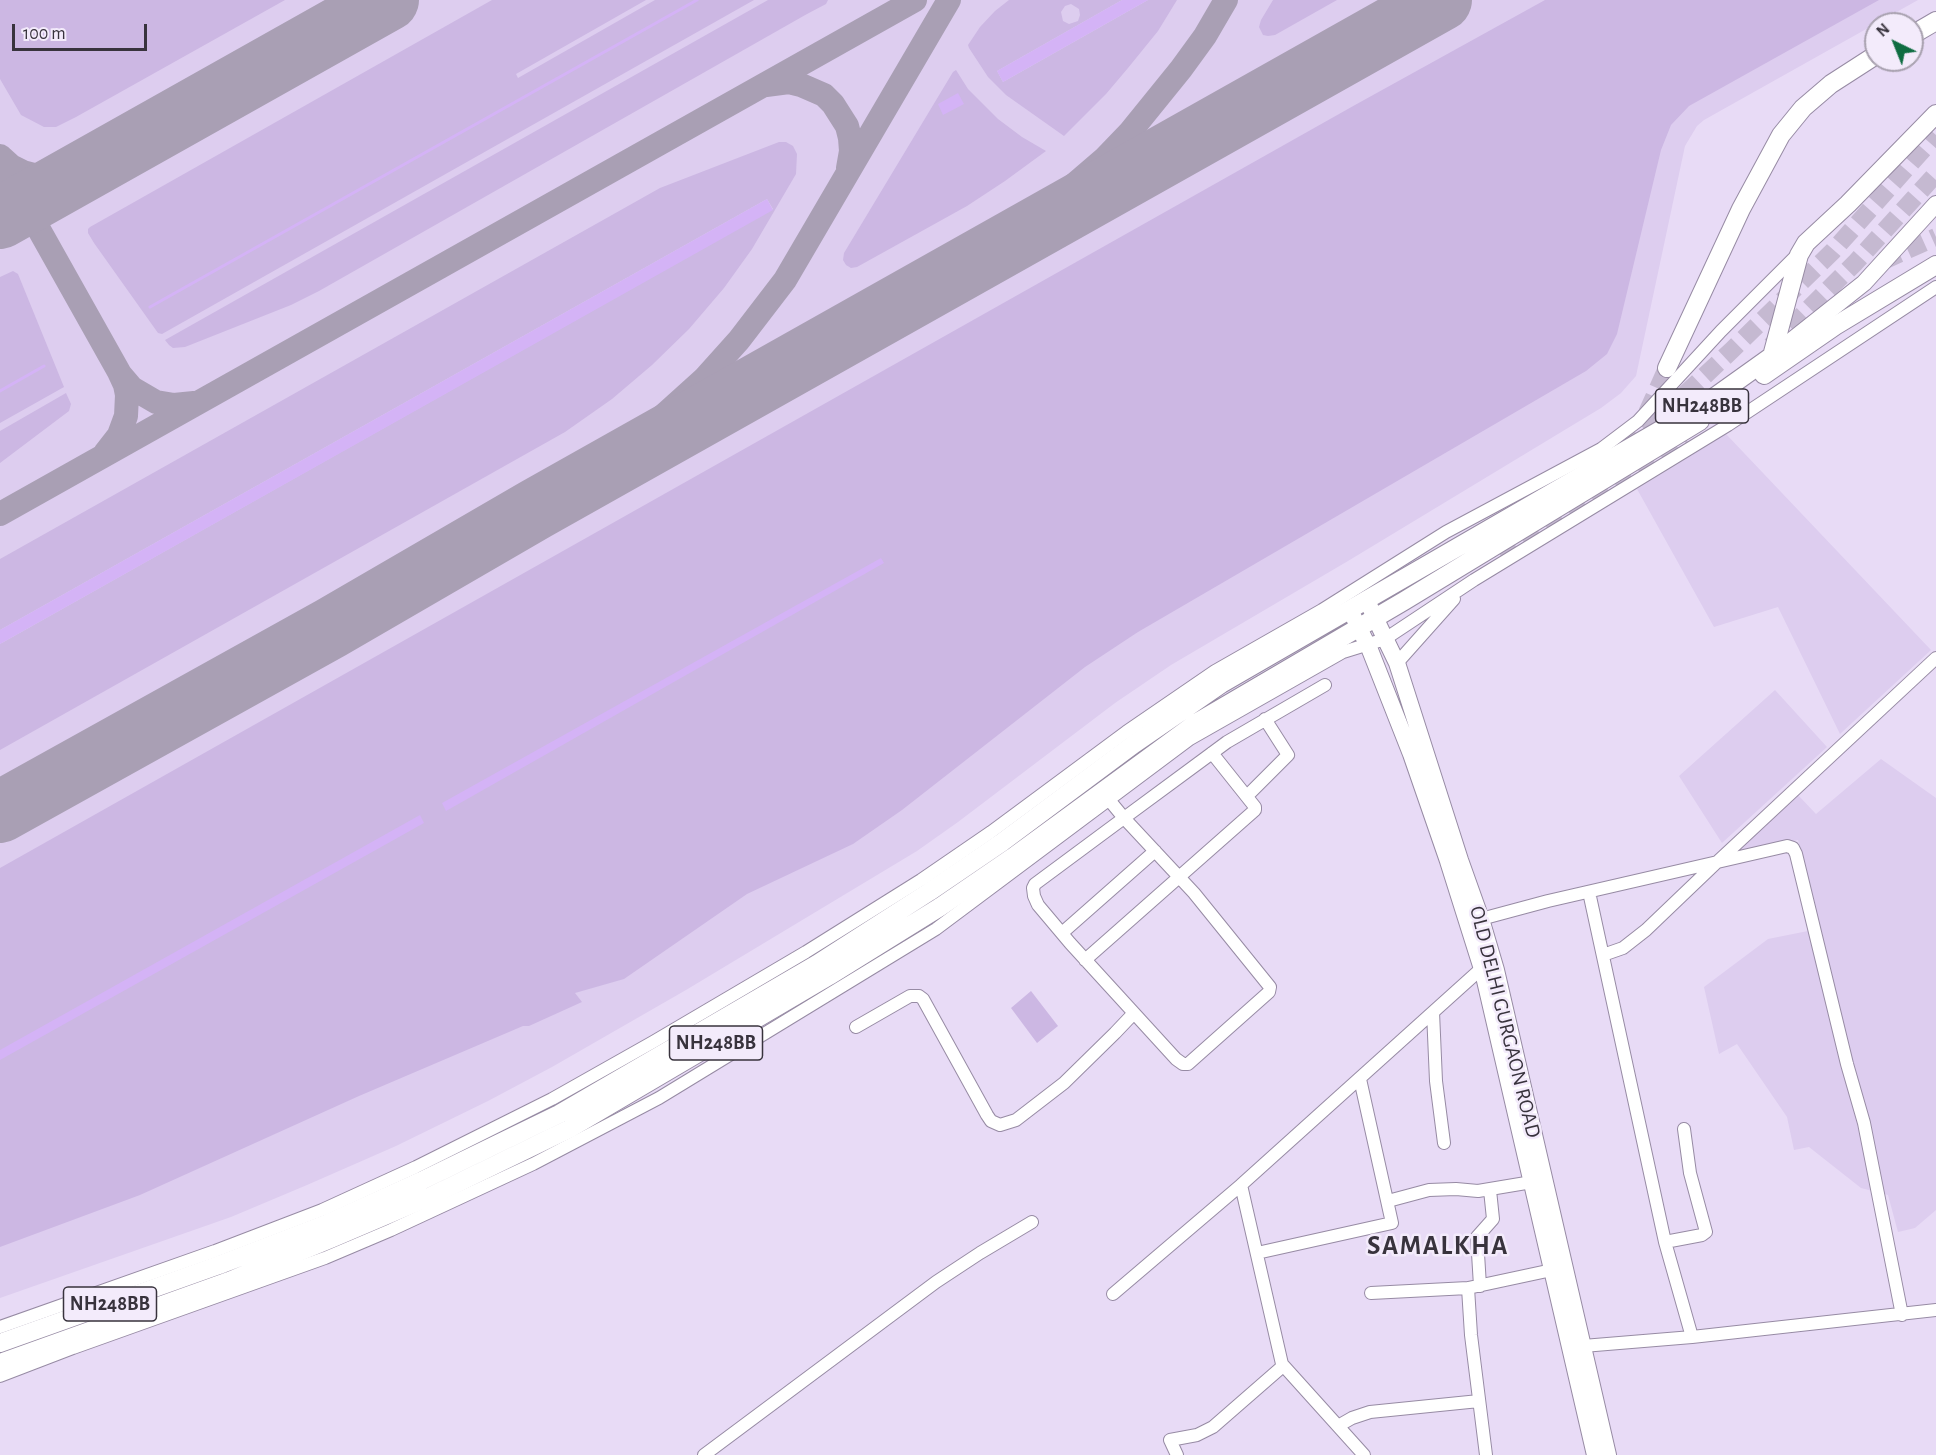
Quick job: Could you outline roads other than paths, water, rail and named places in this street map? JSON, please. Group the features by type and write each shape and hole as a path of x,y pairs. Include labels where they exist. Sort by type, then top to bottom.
{"highway":[{"path":"1667,368 1741,209 1781,135 1803,108 1824,90 1864,63"},
{"path":"1772,356 1799,255 1806,243 1848,204 1936,114"},
{"name":"NH248BB","path":"0,1363 228,1281 322,1243 429,1197 569,1130 819,982 940,907 1105,795 1196,723 1708,416 1803,348 1936,265"},
{"name":"NH248BB","path":"0,1343 219,1265 326,1224 421,1181 559,1113 817,963 929,892 1221,684 1702,406 1772,356"}],"main road":[{"path":"1772,356 1864,284 1936,204"},
{"name":"OLD DELHI GURGAON ROAD","path":"1367,600 1397,663 1481,919 1487,971 1532,1182 1595,1455"},
{"name":"OLD DELHI GURGAON ROAD","path":"1350,610 1367,644 1412,754 1487,971 1583,1346 1608,1455"}],"street":[{"path":"0,1327 215,1251 322,1210 416,1167 552,1099 816,946 921,880 982,838 1126,732 1215,671 1332,604 1446,532 1601,449 1638,421 1721,331 1803,249"},
{"path":"0,1376 325,1258 534,1164 659,1098 936,929 1105,795 1190,739 1343,652 1385,639 1474,580 1728,425 1936,287"},
{"path":"1397,663 1460,592 1474,580"},
{"path":"1603,955 1627,946 1646,930 1936,658"},
{"path":"1090,776 1124,818 1178,877 1266,982 1270,990 1188,1064 1183,1064 1176,1059 1085,960 1036,901 1033,892 1035,885 1124,818 1212,753 1265,719 1325,685"},
{"path":"1247,796 1288,756 1265,719"},
{"path":"1085,960 1255,810 1247,796 1212,753"},
{"path":"1481,919 1548,901 1787,846 1795,850 1847,1064 1864,1123 1902,1315"},
{"path":"1062,933 1155,851"},
{"path":"1589,892 1665,1242 1692,1337"},
{"path":"1113,1294 1241,1185 1433,1012 1487,971"},
{"path":"856,1028 910,996 920,996 987,1115 1000,1125 1016,1120 1064,1083 1134,1013"},
{"path":"1433,1012 1436,1081 1444,1143"},
{"path":"1257,1253 1391,1223 1360,1079"},
{"path":"1665,1242 1702,1235 1706,1232 1690,1173 1684,1129"},
{"path":"1388,1201 1430,1190 1490,1190 1532,1182"},
{"path":"1241,1185 1283,1366 1364,1455"},
{"path":"1486,1455 1471,1335 1477,1237 1493,1219 1490,1190"},
{"path":"704,1455 936,1282 1032,1222"},
{"path":"1371,1293 1474,1287 1552,1270"},
{"path":"1583,1346 1692,1337 1936,1310"},
{"path":"1177,1455 1170,1440 1197,1435 1213,1427 1283,1366"},
{"path":"1338,1426 1370,1412 1479,1401"}],"waterway":[{"path":"150,307 697,0"},
{"path":"0,391 44,366"}],"tunnel":[{"path":"1597,456 1637,433 1682,397 1732,350 1833,251 1936,135"},
{"path":"1771,346 1855,263 1936,174"},
{"path":"1883,261 1936,237"},
{"path":"1647,413 1667,368"},
{"path":"1499,553 1657,461 1682,436"},
{"path":"489,1138 556,1105 602,1077"}],"district":[{"name":"SAMALKHA","path":"1438,1246"}]}
